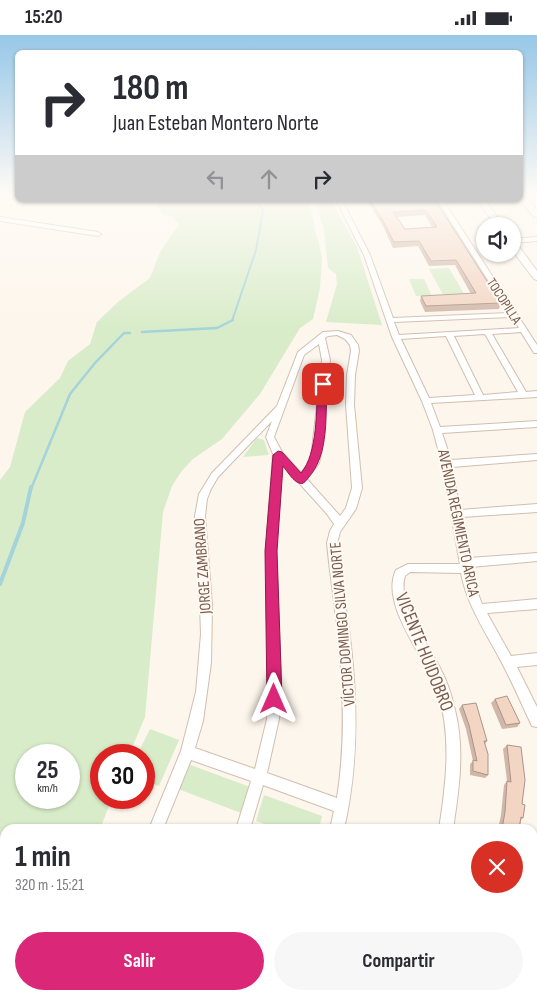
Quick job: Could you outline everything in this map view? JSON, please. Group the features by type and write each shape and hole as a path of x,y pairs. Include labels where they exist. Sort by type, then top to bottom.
{"main road":[{"path":"521,255 537,277"}],"street":[{"name":"AVENIDA REGIMIENTO ARICA","path":"359,239 367,255 396,337 426,401 437,430 447,464 471,591 478,609 508,662 537,721"},
{"name":"TOCOPILLA","path":"464,239 537,351"},
{"path":"521,241 537,239"},
{"path":"390,320 512,315"},
{"path":"396,337 523,330"},
{"path":"487,332 524,395"},
{"name":"VÍCTOR DOMINGO SILVA NORTE","path":"321,337 334,333 348,337 354,345 355,351 351,375 350,405 357,488 351,509 335,531 332,543 346,645 351,715 349,763 343,807 338,824"},
{"path":"449,334 481,398"},
{"path":"301,480 314,463 318,450 326,360 321,337"},
{"name":"JORGE ZAMBRANO","path":"158,824 188,752 202,691 208,632 200,516 201,501 214,475 282,405 301,354 321,337"},
{"path":"426,401 537,394"},
{"path":"282,405 270,437 278,455 332,511 340,524"},
{"path":"437,430 537,423"},
{"path":"255,432 270,437"},
{"path":"245,824 270,738 274,699 271,551 278,455"},
{"path":"447,464 537,457"},
{"path":"457,514 537,509"},
{"path":"466,566 537,557"},
{"name":"VICENTE HUIDOBRO","path":"447,824 455,748 453,729 438,675 403,610 397,582 400,573 408,569 466,566"},
{"path":"478,609 537,604"},
{"path":"508,662 537,659"},
{"path":"188,752 343,807"}],"green space":[{"path":"169,239 318,239 322,257 320,288 313,319 300,328 260,394 222,439 193,459 172,486 163,512 145,717 134,744 90,744 90,809 108,809 102,824 0,824 0,480 10,467 25,412 60,378 68,361 90,344 97,322 119,301 150,278 160,252"},
{"path":"325,239 353,239 357,247 382,325 326,322 337,284 336,274 328,268"},
{"path":"449,268 466,297 445,298 429,269"},
{"path":"409,279 424,279 432,296 416,296"},
{"path":"257,438 264,440 269,455 243,457"},
{"path":"150,729 179,740 159,786 155,784 155,744 142,744"},
{"path":"188,764 250,787 241,813 178,789"},
{"path":"264,795 322,816 320,824 264,824 256,821"}],"building":[{"path":"392,239 460,239 501,303 426,306 421,296 476,293 456,260 431,261 419,241 394,242"},
{"path":"507,696 520,723 506,725 495,699"},
{"path":"476,703 487,741 484,741 488,754 488,775 473,771 473,760 477,761 469,725 462,705"},
{"path":"507,745 521,747 525,780 522,804 525,805 520,824 503,824 507,781 511,782"}],"waterway":[{"path":"232,320 258,239"},
{"path":"142,332 217,328 232,320"},
{"path":"31,489 70,394 95,363 124,333 130,333"},
{"path":"0,584 23,523 31,487"}],"route":[{"path":"274,699 271,551 272,515 278,455 301,480 314,463 318,450 323,384"}]}
